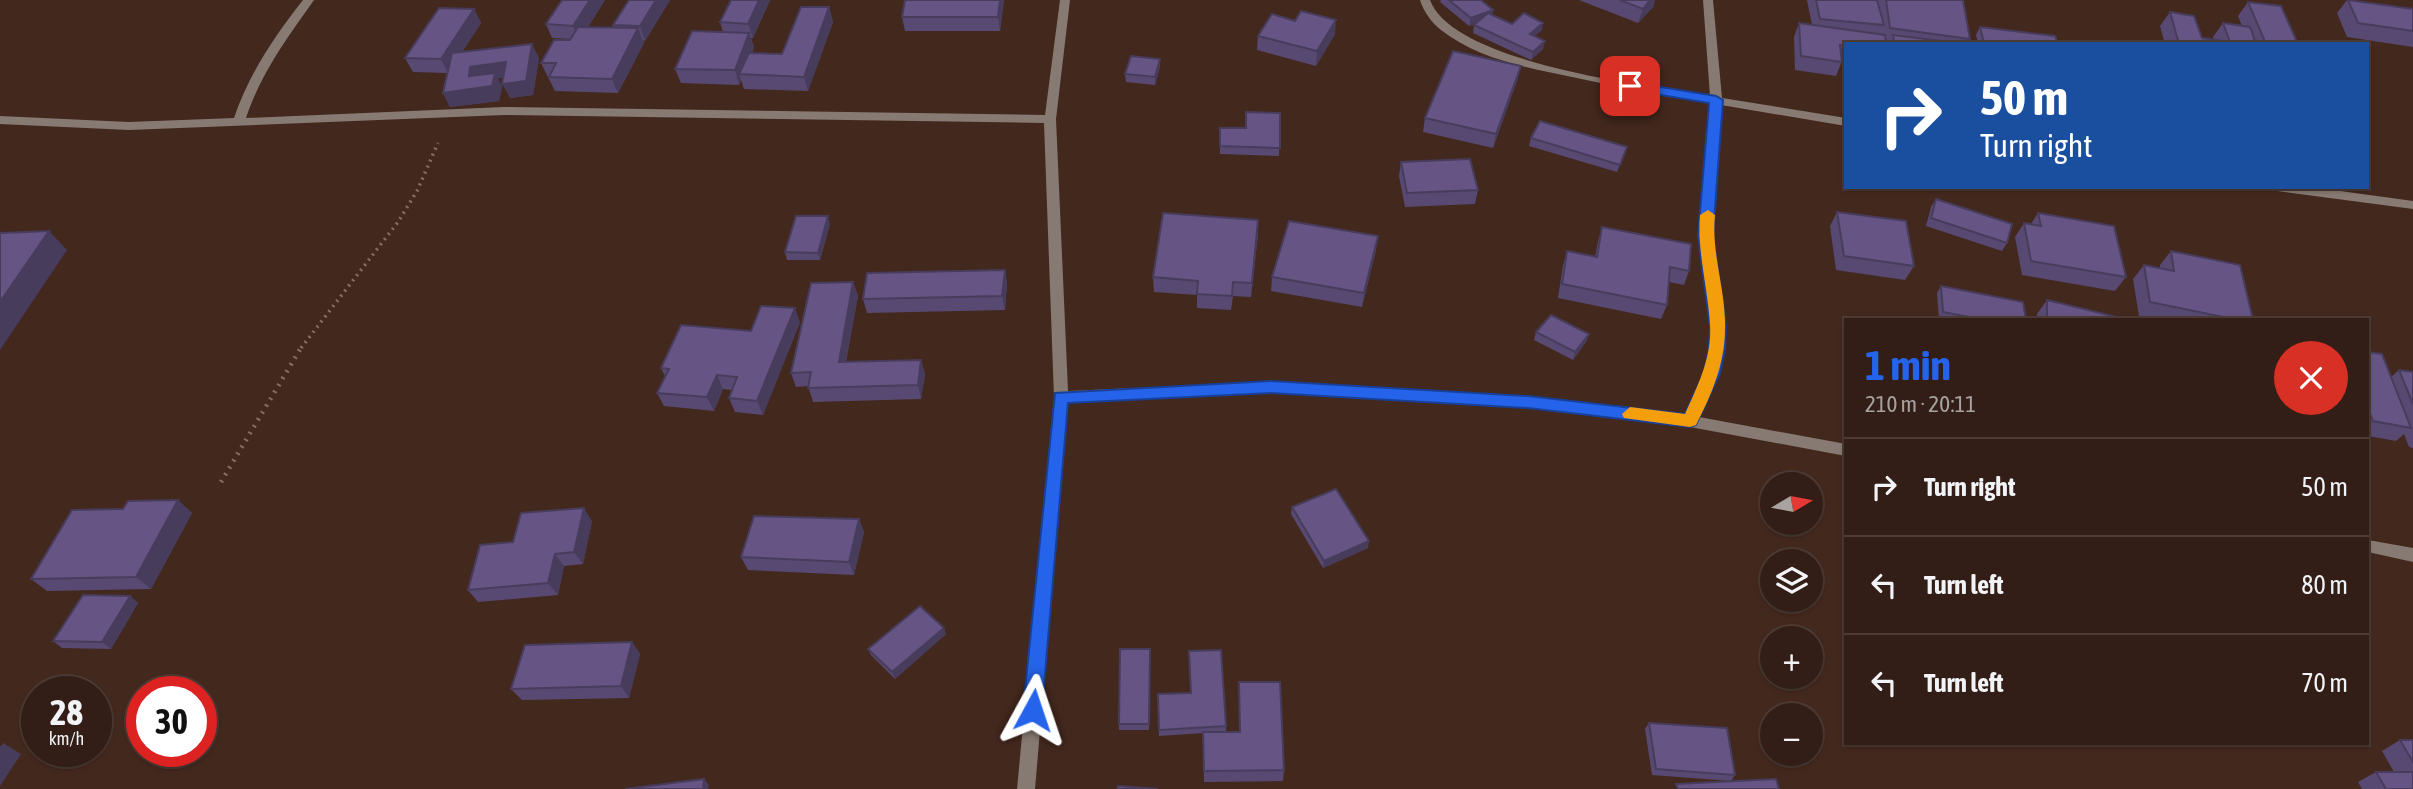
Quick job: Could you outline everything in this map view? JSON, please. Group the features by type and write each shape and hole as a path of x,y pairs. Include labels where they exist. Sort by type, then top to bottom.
{"street":[{"path":"239,120 248,92 278,38 309,0"},
{"path":"1026,789 1061,397 1050,119 1065,0"},
{"path":"1425,0 1427,10 1445,28 1475,46 1521,62 1630,86 1844,122"},
{"path":"1690,421 1712,373 1718,327 1706,236 1716,100 1709,0"},
{"path":"0,120 130,126 505,111 1050,119"},
{"path":"2292,189 2413,205"},
{"path":"1061,397 1271,387 1528,402 1690,421 1844,450"},
{"path":"2369,546 2413,555"}],"path":[{"path":"221,482 308,337 398,222 417,191 451,114"}],"building":[{"path":"562,0 590,0 573,26 546,24"},
{"path":"629,0 656,0 640,26 613,25"},
{"path":"731,0 759,0 748,24 720,22"},
{"path":"905,0 1000,0 998,17 902,17"},
{"path":"1449,0 1481,0 1493,10 1471,18"},
{"path":"1620,0 1650,0 1643,9"},
{"path":"1816,0 1877,0 1884,25 1820,19"},
{"path":"1886,0 1963,0 1970,39 1890,28"},
{"path":"2348,0 2413,9 2413,31 2358,23"},
{"path":"2248,2 2281,6 2297,42 2265,42"},
{"path":"801,7 829,7 804,77 739,74 749,53 782,54"},
{"path":"439,8 474,9 441,59 405,58"},
{"path":"1301,11 1336,20 1317,51 1258,36 1272,14 1295,21"},
{"path":"2170,12 2194,16 2202,38 2230,42 2178,42"},
{"path":"1488,13 1512,24 1524,13 1543,23 1530,34 1545,41 1533,52 1474,25"},
{"path":"1799,23 1885,35 1886,42 1844,42 1844,46 1840,45 1842,62 1801,56"},
{"path":"2223,23 2250,27 2255,42 2230,42"},
{"path":"578,27 638,28 612,79 549,77 556,63 541,63 554,40 570,40"},
{"path":"1980,27 2055,36 2057,42 1984,42"},
{"path":"692,31 749,33 735,70 675,69"},
{"path":"1893,35 1950,42 1894,42"},
{"path":"532,44 526,81 502,84 506,62 470,67 469,76 495,73 492,86 443,93 452,53"},
{"path":"1453,51 1521,66 1496,134 1425,118"},
{"path":"1131,56 1160,59 1155,77 1125,74"},
{"path":"1246,112 1280,113 1280,148 1220,146 1220,128 1246,128"},
{"path":"1540,121 1627,147 1620,165 1531,138"},
{"path":"1470,159 1478,190 1407,193 1401,162"},
{"path":"1936,199 2012,224 2007,243 1931,218"},
{"path":"1837,212 1906,221 1914,266 1844,256"},
{"path":"1163,213 1258,220 1252,283 1233,282 1232,296 1197,294 1198,281 1153,277"},
{"path":"2038,213 2114,226 2126,277 2031,261 2024,223 2041,226"},
{"path":"796,216 828,216 818,253 785,252"},
{"path":"1289,221 1378,236 1364,293 1272,277"},
{"path":"1602,227 1691,244 1689,271 1670,267 1667,305 1562,284 1567,251 1597,257"},
{"path":"49,231 0,302 0,233"},
{"path":"2171,251 2240,265 2253,318 2228,318 2150,302 2144,265 2174,271"},
{"path":"1005,270 1002,296 863,299 867,273"},
{"path":"853,282 839,362 921,360 918,385 808,388 811,372 791,373 811,283"},
{"path":"1941,286 2023,302 2026,318 1974,318 1943,312"},
{"path":"2047,300 2121,318 2047,318"},
{"path":"761,306 795,308 757,401 729,398 737,377 717,375 707,397 657,393 669,369 661,368 681,325 751,331"},
{"path":"1551,315 1589,334 1575,352 1536,332"},
{"path":"2369,352 2382,354 2411,428 2373,421 2369,411"},
{"path":"2399,370 2413,372 2413,404"},
{"path":"1336,489 1369,541 1324,561 1292,507"},
{"path":"178,500 136,577 31,579 72,510 123,509 128,501"},
{"path":"584,508 574,552 555,554 548,583 468,590 480,545 513,542 521,513"},
{"path":"754,516 859,519 849,562 741,557"},
{"path":"83,595 130,596 102,642 53,641"},
{"path":"920,606 944,628 892,672 868,649"},
{"path":"632,642 621,686 511,689 525,645"},
{"path":"1120,649 1150,649 1149,724 1119,724"},
{"path":"1221,650 1226,726 1159,730 1158,694 1191,693 1189,651"},
{"path":"1239,682 1280,682 1284,770 1204,771 1203,732 1240,732"},
{"path":"1649,723 1727,728 1735,775 1656,769"},
{"path":"2400,740 2413,740 2413,762"},
{"path":"2376,772 2413,772 2413,789 2386,789"},
{"path":"704,779 703,789 625,789"},
{"path":"1776,779 1779,789 1678,789 1676,784"},
{"path":"1118,786 1158,789 1118,789"}],"slow traffic":[{"path":"1630,414 1690,421 1712,373 1718,327 1706,236 1708,215"}],"route":[{"path":"1033,710 1061,397 1271,387 1528,402 1690,421 1712,373 1717,349 1718,327 1706,236 1716,100 1630,86"}]}
